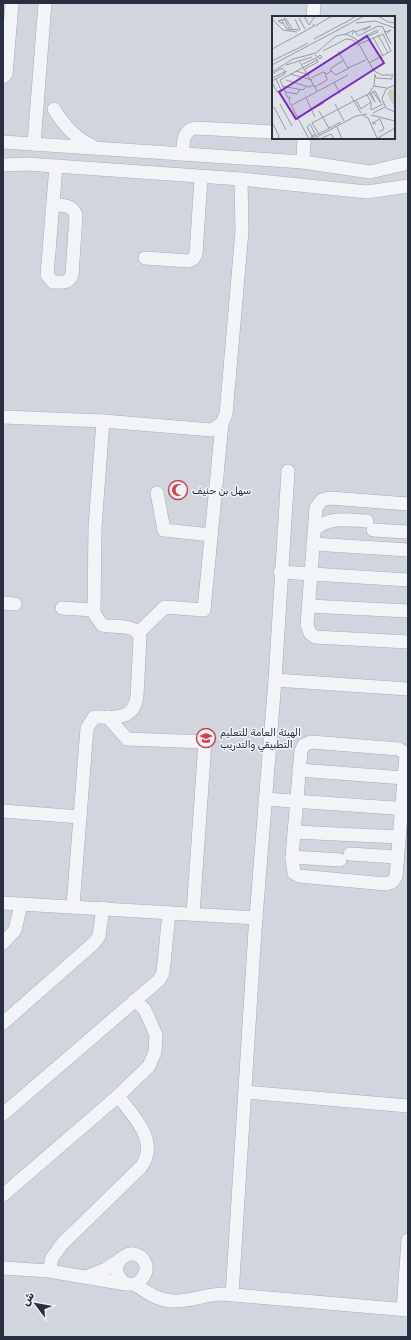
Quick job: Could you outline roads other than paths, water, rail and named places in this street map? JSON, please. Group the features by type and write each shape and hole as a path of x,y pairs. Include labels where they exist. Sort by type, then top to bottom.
{"street":[{"path":"3,78 7,71 12,3"},
{"path":"34,144 45,3"},
{"path":"313,16 314,3"},
{"path":"54,109 68,129 83,142 98,148"},
{"path":"183,154 185,135 191,129 195,128 272,132"},
{"path":"303,139 303,162"},
{"path":"3,142 303,162 370,172 408,163"},
{"path":"226,157 234,152 243,150 287,153"},
{"path":"3,165 27,164 202,178 241,179 367,192 408,186"},
{"path":"53,204 70,207 74,209 76,214 72,275 70,280 66,282 54,282 47,275 56,166"},
{"path":"145,258 189,261 193,259 196,254 202,178"},
{"path":"138,633 165,607 204,610 222,423 226,414 242,231 241,179"},
{"path":"3,417 103,421 212,430 222,423"},
{"path":"73,906 87,728 94,718 123,717 132,709 136,702 140,637 138,633 130,627 102,625 98,621 94,610 95,527 103,421"},
{"path":"232,1296 256,918 275,680 280,572 288,471"},
{"path":"157,493 164,530 211,535"},
{"path":"408,504 326,499 316,508 307,625 310,633 315,637 408,642"},
{"path":"315,529 321,524 332,520 408,532"},
{"path":"313,544 408,550"},
{"path":"280,572 408,580"},
{"path":"309,606 408,611"},
{"path":"62,608 94,610"},
{"path":"275,680 408,689"},
{"path":"108,717 127,739 205,742 193,914"},
{"path":"311,742 402,750 406,754 404,778 405,809 399,837 395,880 386,884 299,876 293,870 292,857 296,801 302,748 304,745 311,742"},
{"path":"299,770 404,778"},
{"path":"265,799 405,809"},
{"path":"3,810 80,817"},
{"path":"294,832 399,837"},
{"path":"292,857 397,857"},
{"path":"3,903 256,918"},
{"path":"3,943 15,930 21,905"},
{"path":"3,1023 94,943 99,936 103,908"},
{"path":"3,1114 154,986 163,973 169,913"},
{"path":"3,1195 118,1096 149,1066 155,1052 156,1035 151,1021 136,1000"},
{"path":"245,1092 408,1106"},
{"path":"49,1271 52,1258 62,1244 141,1167 147,1157 149,1147 147,1138 140,1125 118,1096"},
{"path":"118,1261 116,1270 119,1278 150,1295 172,1301 182,1301 215,1294 406,1310 408,1240"},
{"path":"3,1268 49,1271 86,1277 131,1284 144,1279 147,1270 144,1260 136,1254 126,1254 106,1269 86,1277"}],"place":[{"name":"سهل بن حنيف","path":"178,490"},
{"name":"الهيئة العامة للتعليم التطبيقي والتدريب","path":"206,738"}]}
